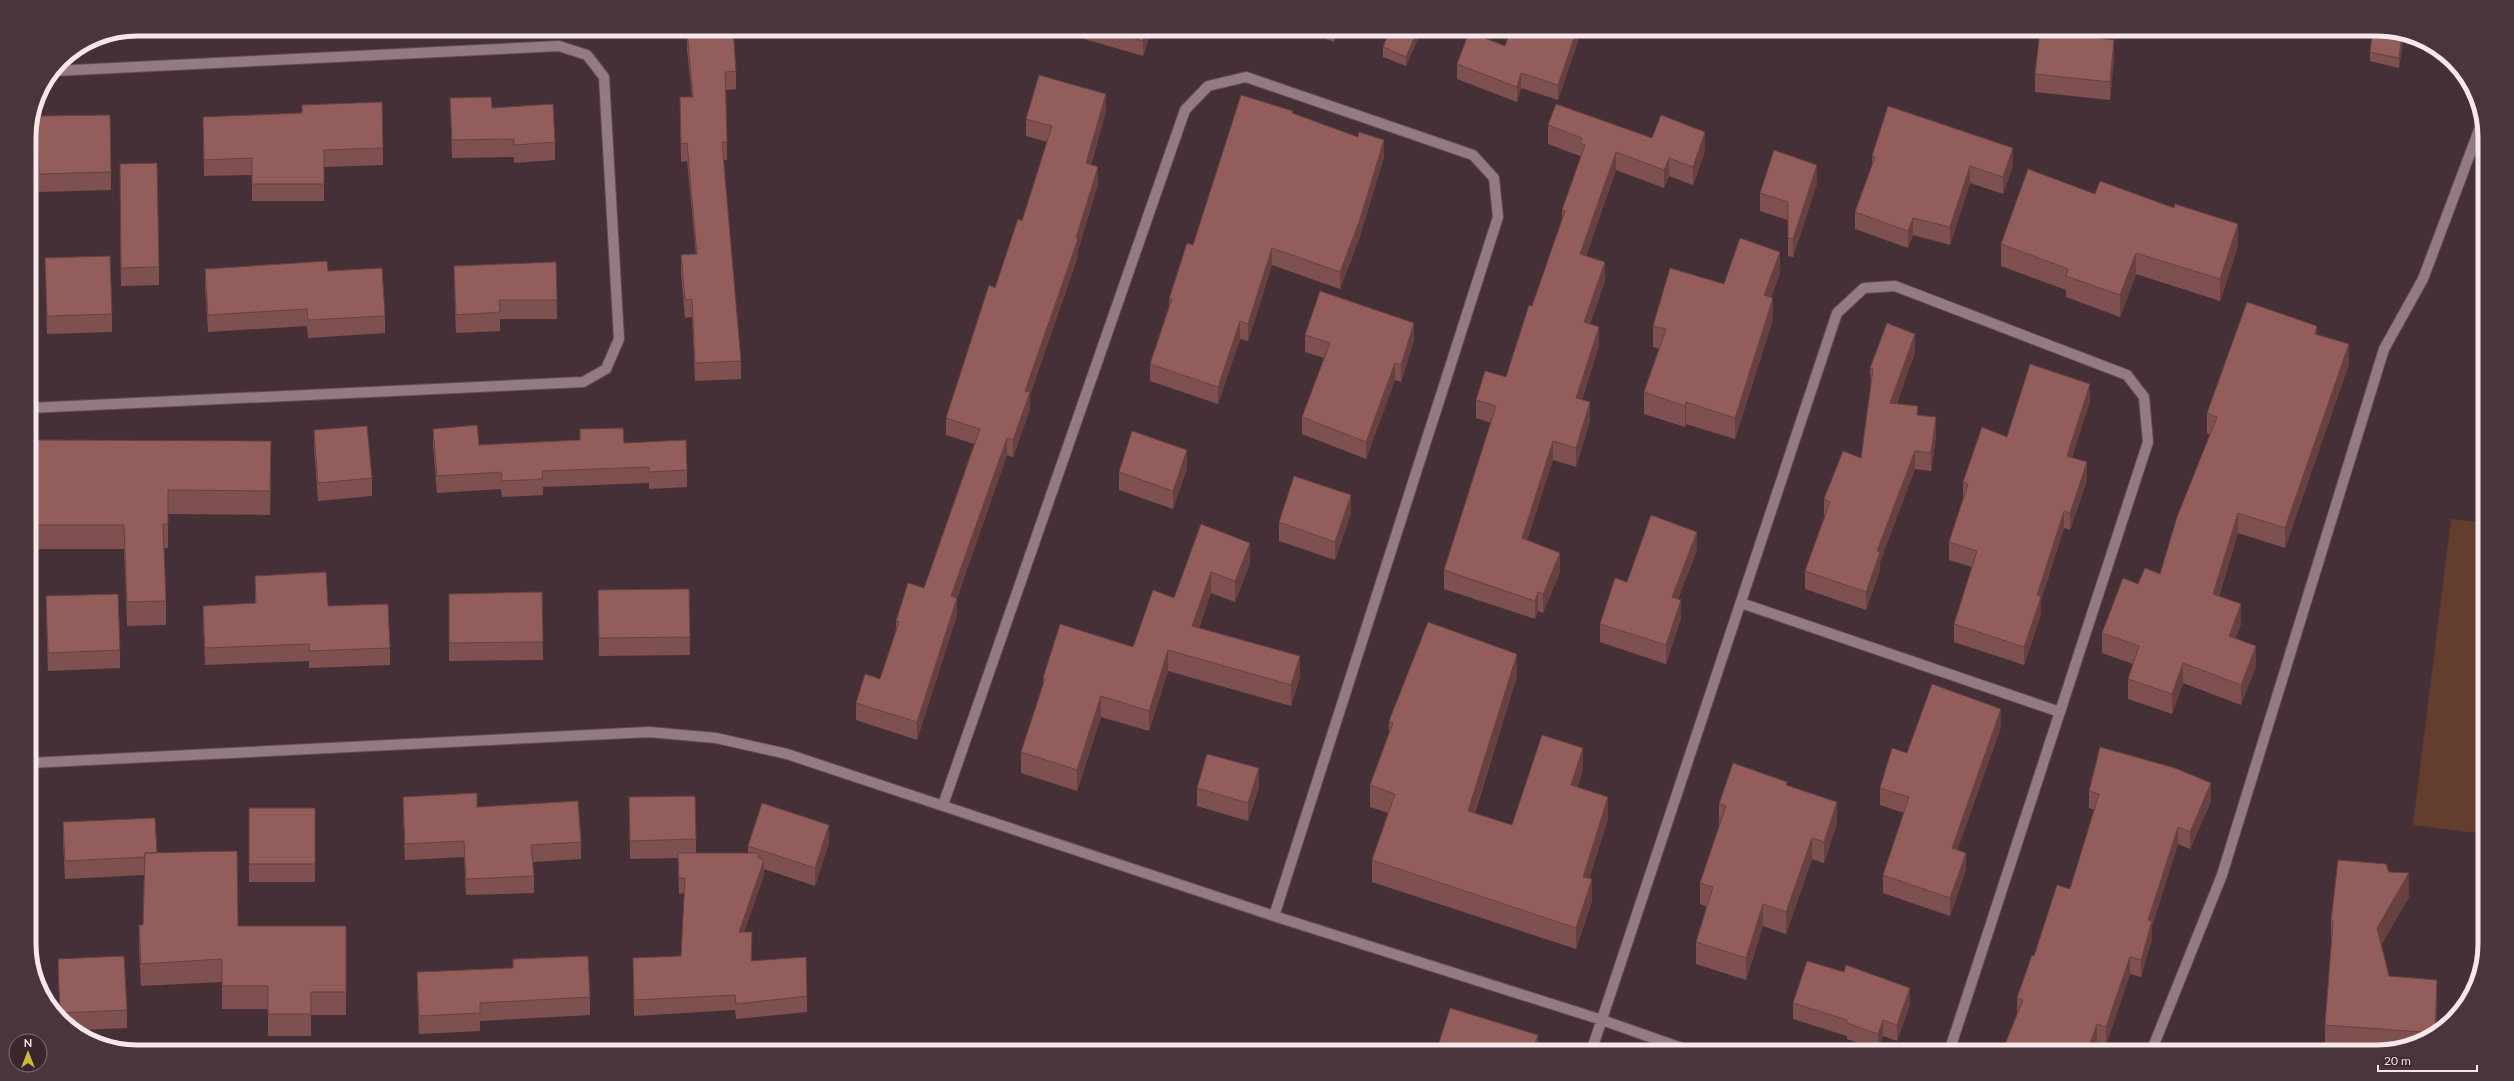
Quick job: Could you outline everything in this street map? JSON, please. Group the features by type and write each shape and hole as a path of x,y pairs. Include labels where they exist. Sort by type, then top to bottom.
{"street":[{"path":"36,408 583,382 606,369 619,339 604,77 587,55 559,46 60,71"},
{"path":"943,805 1185,110 1208,86 1246,77 1473,154 1494,178 1498,217 1274,916"},
{"path":"2154,1045 2222,875 2384,349 2423,279 2478,133"},
{"path":"1593,1045 1837,313 1864,288 1895,286 2127,375 2144,397 2148,442 1951,1045"},
{"path":"1740,603 2060,712"},
{"path":"36,762 649,732 716,738 787,754 1274,916 1602,1020 1673,1045"}],"shaded area":[{"path":"2451,519 2478,522 2478,833 2413,825"}],"building":[{"path":"687,36 734,36 736,71 725,72 727,142 722,142 741,361 695,363 692,299 685,300 681,255 697,254 687,143 681,144 680,97 693,97"},
{"path":"1126,36 1144,36 1143,41"},
{"path":"1387,36 1415,36 1406,57 1383,47"},
{"path":"1468,36 1479,36 1505,46 1509,36 1575,36 1558,85 1521,73 1517,87 1457,64"},
{"path":"2039,36 2081,36 2114,40 2110,82 2035,74"},
{"path":"2372,36 2401,39 2399,58 2370,52"},
{"path":"1039,75 1106,94 1086,163 1098,167 1076,238 1078,239 1025,391 1030,392 1013,440 1007,438 951,596 957,598 917,722 856,703 865,674 880,679 899,622 896,621 908,583 924,588 980,429 946,418 989,285 995,288 1018,219 1022,221 1052,126 1026,119"},
{"path":"1241,95 1293,111 1292,113 1358,137 1359,132 1384,140 1359,222 1340,272 1272,248 1248,324 1240,321 1218,387 1150,364 1172,299 1169,299 1187,243 1193,245"},
{"path":"491,97 492,108 553,104 555,142 514,145 514,139 452,140 450,98"},
{"path":"382,102 383,148 324,150 324,184 252,184 252,158 204,160 203,117 302,113 302,105"},
{"path":"1556,104 1652,138 1661,115 1705,132 1693,167 1669,158 1664,170 1616,152 1580,254 1605,262 1584,322 1599,327 1576,398 1590,402 1576,448 1553,441 1522,538 1560,553 1543,594 1538,592 1535,601 1444,570 1496,406 1476,400 1485,371 1506,377 1529,305 1532,306 1565,211 1562,210 1585,145 1580,143 1582,138 1548,125"},
{"path":"1888,106 2013,148 2003,177 1970,166 1950,227 1913,218 1908,231 1855,212 1875,157 1872,156"},
{"path":"110,115 111,172 39,174 38,116"},
{"path":"1774,150 1817,165 1793,239 1788,238 1788,202 1760,193"},
{"path":"157,163 159,267 121,268 120,164"},
{"path":"2028,169 2095,194 2100,181 2174,208 2175,204 2238,224 2220,279 2136,253 2120,295 2066,276 2068,269 2001,244"},
{"path":"1740,238 1780,252 1764,295 1773,298 1735,418 1686,402 1685,406 1644,392 1666,329 1653,326 1670,268 1724,284"},
{"path":"110,256 112,314 47,316 45,258"},
{"path":"327,261 328,271 382,268 385,316 308,320 307,309 208,315 205,269"},
{"path":"556,262 557,300 499,300 500,312 456,315 454,266"},
{"path":"1320,291 1414,323 1401,365 1395,363 1366,442 1302,417 1330,343 1305,335"},
{"path":"2247,302 2317,326 2315,334 2349,344 2285,528 2238,513 2213,594 2241,604 2229,636 2256,646 2241,685 2183,663 2172,694 2128,679 2139,646 2102,633 2123,578 2138,584 2145,568 2160,574 2177,517 2217,417 2207,413"},
{"path":"1887,323 1915,334 1890,403 1918,406 1917,415 1936,417 1931,453 1915,451 1877,551 1880,552 1866,592 1805,571 1830,502 1824,499 1843,451 1861,458 1873,369 1870,368"},
{"path":"2030,364 2090,384 2067,456 2087,462 2070,513 2064,511 2037,595 2041,597 2024,647 1954,624 1977,551 1949,542 1968,484 1963,482 1982,427 2007,437"},
{"path":"477,425 479,445 580,440 580,429 623,428 624,443 686,440 687,470 649,472 649,467 542,471 543,479 502,481 501,472 437,476 433,429"},
{"path":"367,426 372,478 318,483 314,430"},
{"path":"1132,431 1187,450 1173,491 1119,472"},
{"path":"36,440 271,441 270,491 168,490 168,524 163,524 166,601 127,602 124,525 36,525"},
{"path":"1294,476 1351,495 1335,542 1279,522"},
{"path":"1651,515 1697,532 1672,597 1681,600 1666,645 1600,624 1615,578 1627,582"},
{"path":"1201,524 1250,543 1235,581 1211,572 1192,626 1300,656 1291,685 1168,650 1149,711 1101,696 1077,770 1021,752 1045,679 1043,678 1060,624 1133,647 1153,590 1174,598"},
{"path":"326,572 328,606 388,604 390,648 309,651 309,644 205,648 203,606 256,603 255,576"},
{"path":"689,589 690,637 599,638 598,590"},
{"path":"542,592 543,642 449,643 449,594"},
{"path":"118,594 120,650 48,653 46,596"},
{"path":"1428,622 1517,654 1468,811 1512,825 1542,735 1583,748 1571,785 1608,797 1583,877 1592,879 1576,928 1372,860 1395,794 1370,785 1393,723 1389,721"},
{"path":"1932,684 2001,709 1952,848 1966,853 1950,898 1883,875 1909,797 1880,788 1892,748 1907,753"},
{"path":"2100,747 2175,768 2211,783 2190,832 2178,827 2148,920 2152,921 2141,960 2130,957 2106,1027 2097,1024 2090,1045 2005,1045 2023,1000 2017,998 2032,955 2034,956 2057,885 2070,889 2099,794 2089,791"},
{"path":"1207,754 1259,768 1248,803 1197,788"},
{"path":"1733,763 1787,782 1786,785 1837,802 1824,842 1812,838 1786,912 1763,904 1746,958 1696,942 1713,887 1700,883 1726,806 1719,804"},
{"path":"477,793 477,807 578,801 581,842 531,845 534,876 466,879 464,841 405,844 403,797"},
{"path":"695,796 696,839 630,841 629,797"},
{"path":"762,803 829,825 815,868 748,846"},
{"path":"249,808 315,808 315,864 249,864"},
{"path":"155,818 157,853 145,853 145,857 65,861 63,822"},
{"path":"237,851 238,926 346,926 346,992 311,992 311,1014 268,1014 268,986 222,986 222,959 141,964 139,925 143,925 145,853"},
{"path":"678,853 758,853 758,858 764,860 739,932 752,932 751,961 806,957 807,996 736,1004 735,995 634,1000 633,958 681,956 685,878 679,878"},
{"path":"2338,860 2386,864 2389,872 2409,873 2377,928 2389,976 2437,980 2435,1026 2426,1032 2325,1025 2333,921 2331,921"},
{"path":"124,956 127,1010 63,1013 60,1009 58,959"},
{"path":"588,956 590,997 480,1003 480,1013 419,1016 417,972 513,968 513,959"},
{"path":"1807,961 1844,972 1846,965 1910,988 1897,1025 1883,1020 1878,1034 1847,1023 1847,1020 1793,1003"},
{"path":"1450,1008 1538,1035 1534,1045 1438,1045"}]}
